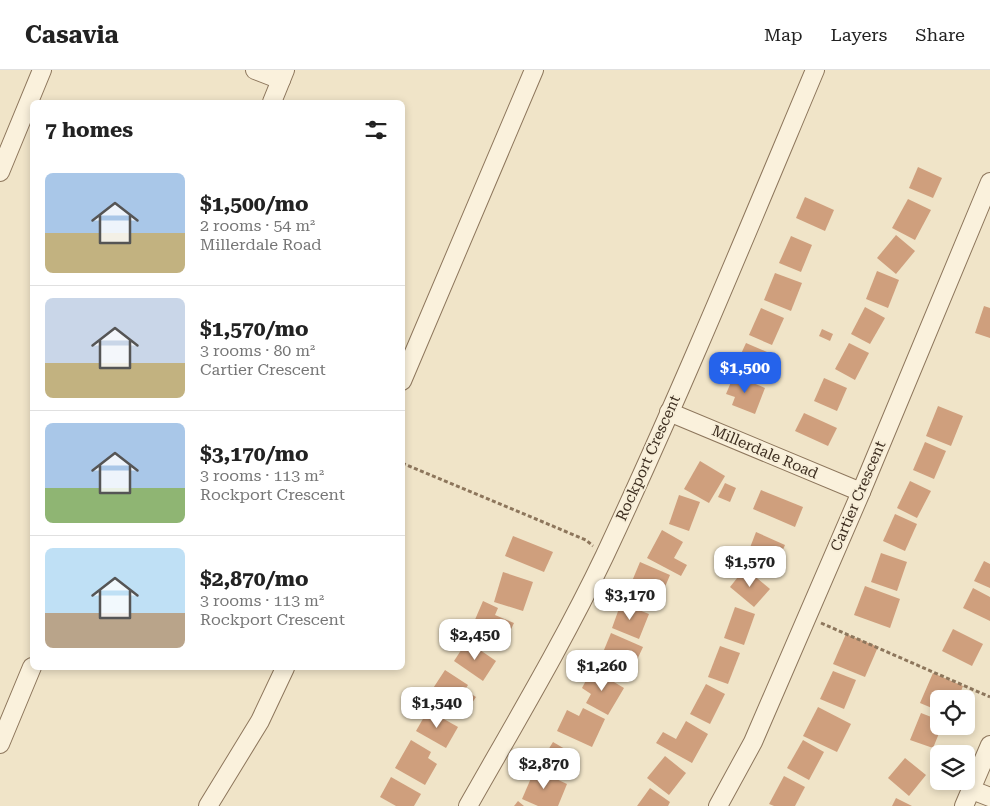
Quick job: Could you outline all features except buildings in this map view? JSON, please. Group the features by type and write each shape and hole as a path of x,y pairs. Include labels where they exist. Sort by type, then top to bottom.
{"street":[{"path":"0,172 42,70"},
{"path":"255,70 283,75 273,100"},
{"path":"405,375 534,70"},
{"name":"Rockport Crescent","path":"468,806 538,682 604,556 670,412 815,70"},
{"name":"Cartier Crescent","path":"718,806 753,742 990,182"},
{"name":"Millerdale Road","path":"670,412 860,492"},
{"path":"0,742 31,670"},
{"path":"208,806 260,721 284,670"},
{"path":"975,782 990,744"},
{"path":"964,806 972,790 990,797"}],"path":[{"path":"405,464 586,540 604,556"},
{"path":"806,616 990,697"}]}
